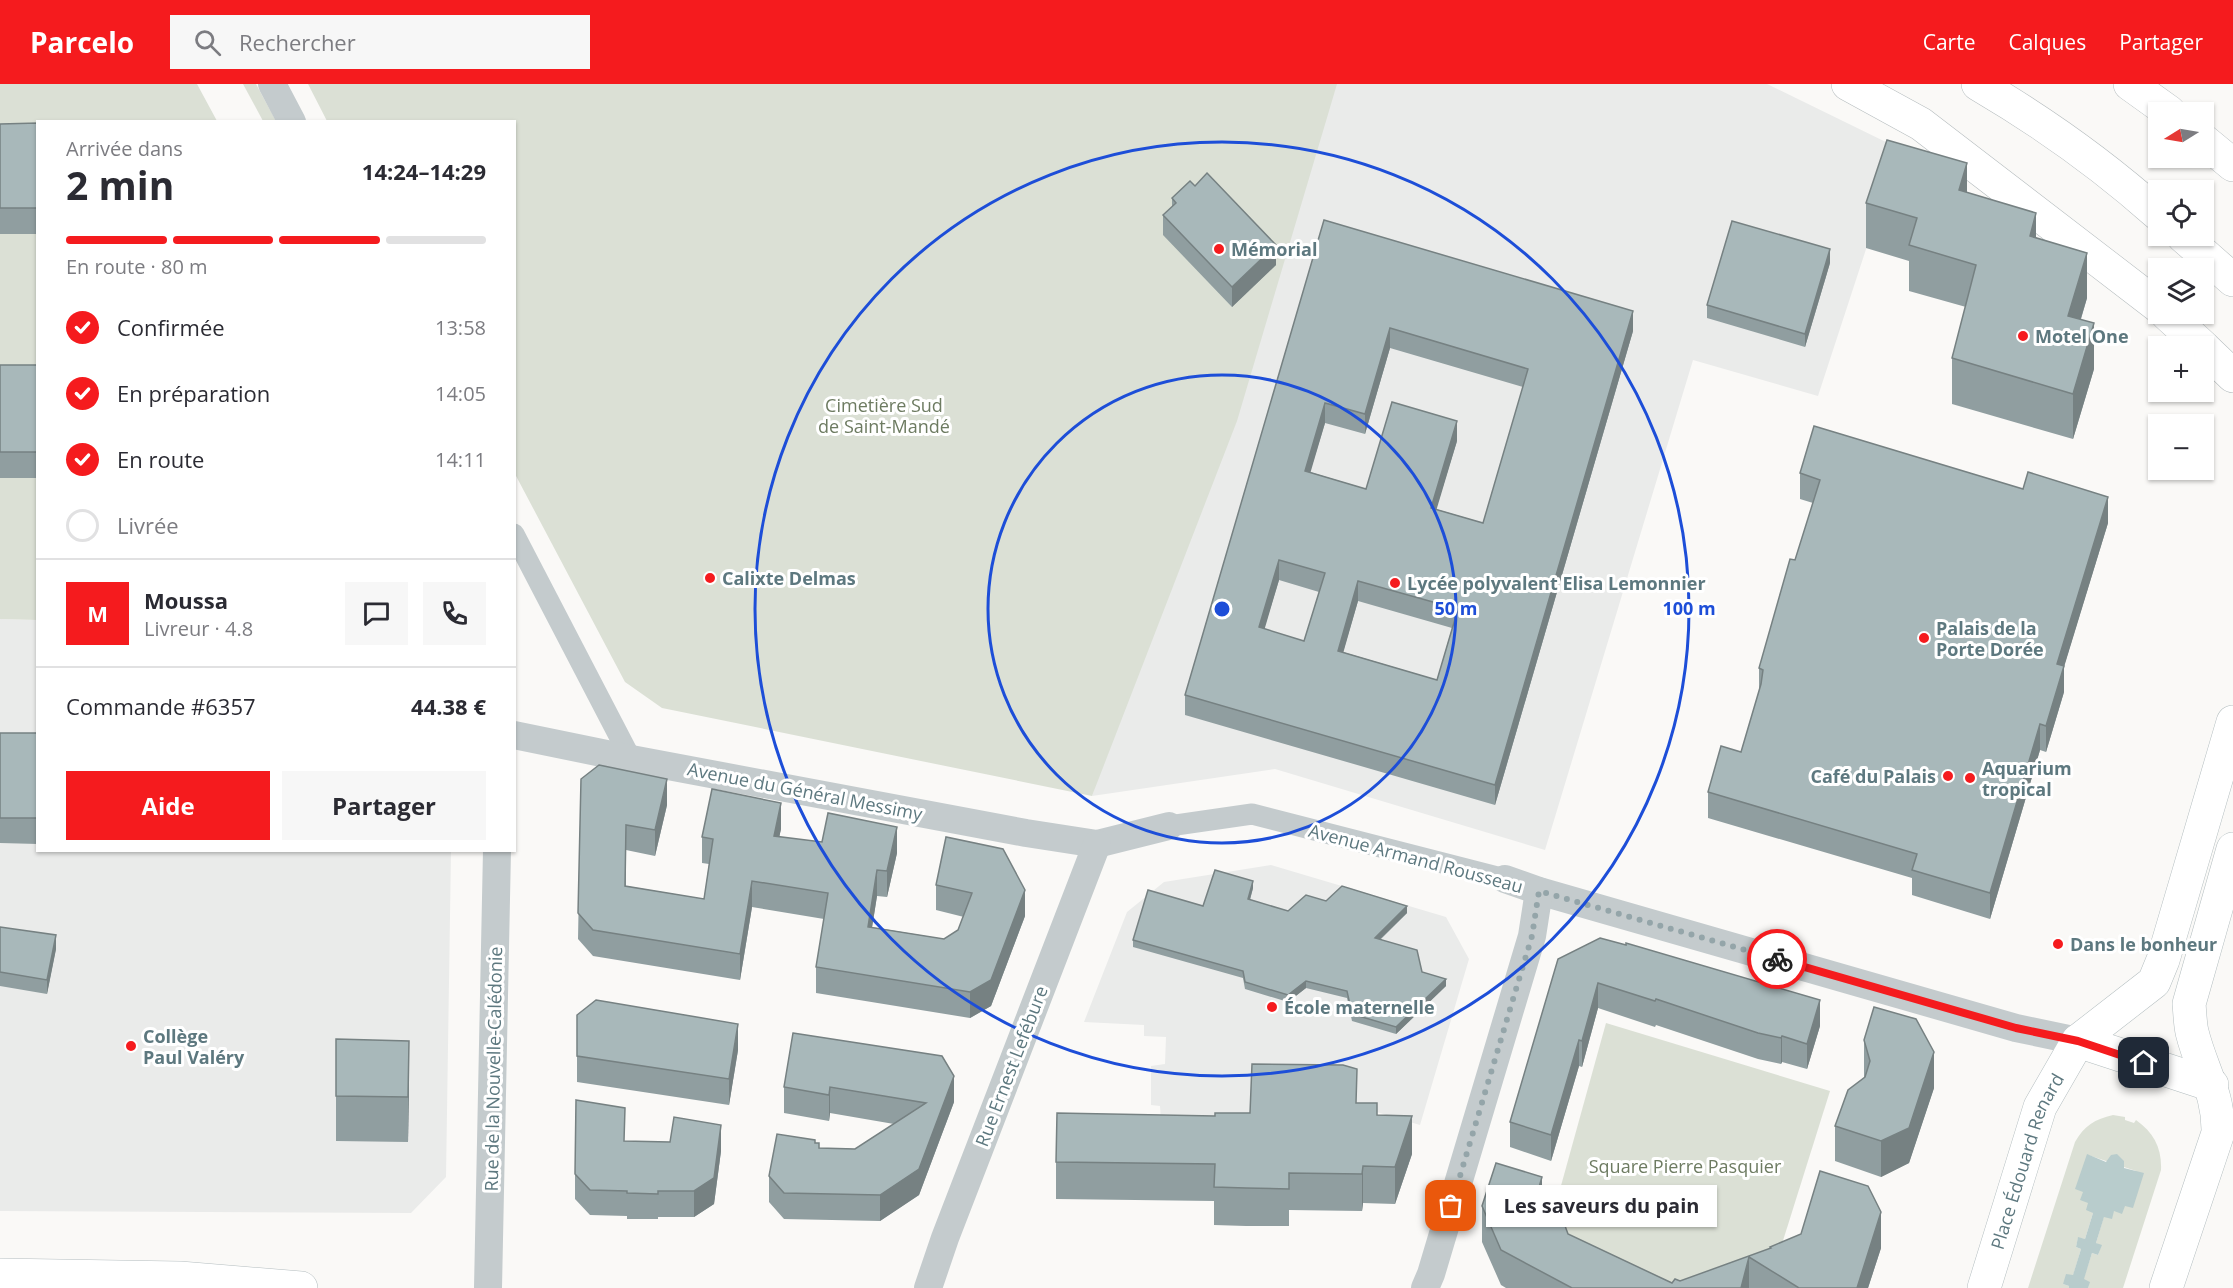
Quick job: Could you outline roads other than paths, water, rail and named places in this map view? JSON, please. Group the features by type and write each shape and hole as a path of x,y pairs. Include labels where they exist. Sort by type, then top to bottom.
{"main road":[{"path":"1848,84 1921,124 2148,298"},
{"path":"1978,84 2011,103 2125,184 2148,205"},
{"path":"2130,84 2155,102"},
{"path":"2214,149 2233,165"},
{"path":"2194,246 2233,280"},
{"path":"2178,324 2191,336"},
{"path":"2214,358 2233,376"},
{"name":"Place Édouard Renard","path":"1984,1288 2040,1107 2078,1041 2154,982 2233,722"},
{"path":"2166,1288 2218,1133 2222,1092 2202,1063 2192,1030 2189,1004 2233,849"},
{"path":"2078,1041 2222,1092"},
{"path":"0,1275 111,1283 180,1278 301,1288"}],"street":[{"path":"272,84 291,120"},
{"path":"516,538 631,759"},
{"name":"Avenue du Général Messimy","path":"516,735 1014,831 1097,844"},
{"name":"Avenue Armand Rousseau","path":"1097,844 1169,826 1252,814 1505,879 1539,891 2008,1026 2078,1041"},
{"name":"Rue Ernest Lefébure","path":"928,1288 1097,844"},
{"name":"Rue de la Nouvelle-Calédonie","path":"488,1288 497,852"},
{"path":"1425,1288 1532,936 1539,891"}],"place":[{"name":"Mémorial","path":"1219,249"},
{"name":"Motel One","path":"2023,336"},
{"name":"Calixte Delmas","path":"710,578"},
{"name":"Lycée polyvalent Elisa Lemonnier","path":"1395,583"},
{"name":"Palais de la Porte Dorée","path":"1924,638"},
{"name":"Café du Palais","path":"1948,776"},
{"name":"Aquarium tropical","path":"1970,778"},
{"name":"Dans le bonheur","path":"2058,944"},
{"name":"École maternelle","path":"1272,1007"},
{"name":"Collège Paul Valéry","path":"131,1046"},
{"name":"Les saveurs du pain","path":"1451,1206"}],"park label":[{"name":"Cimetière Sud de Saint-Mandé","path":"884,415"},
{"name":"Square Pierre Pasquier","path":"1685,1166"}]}
